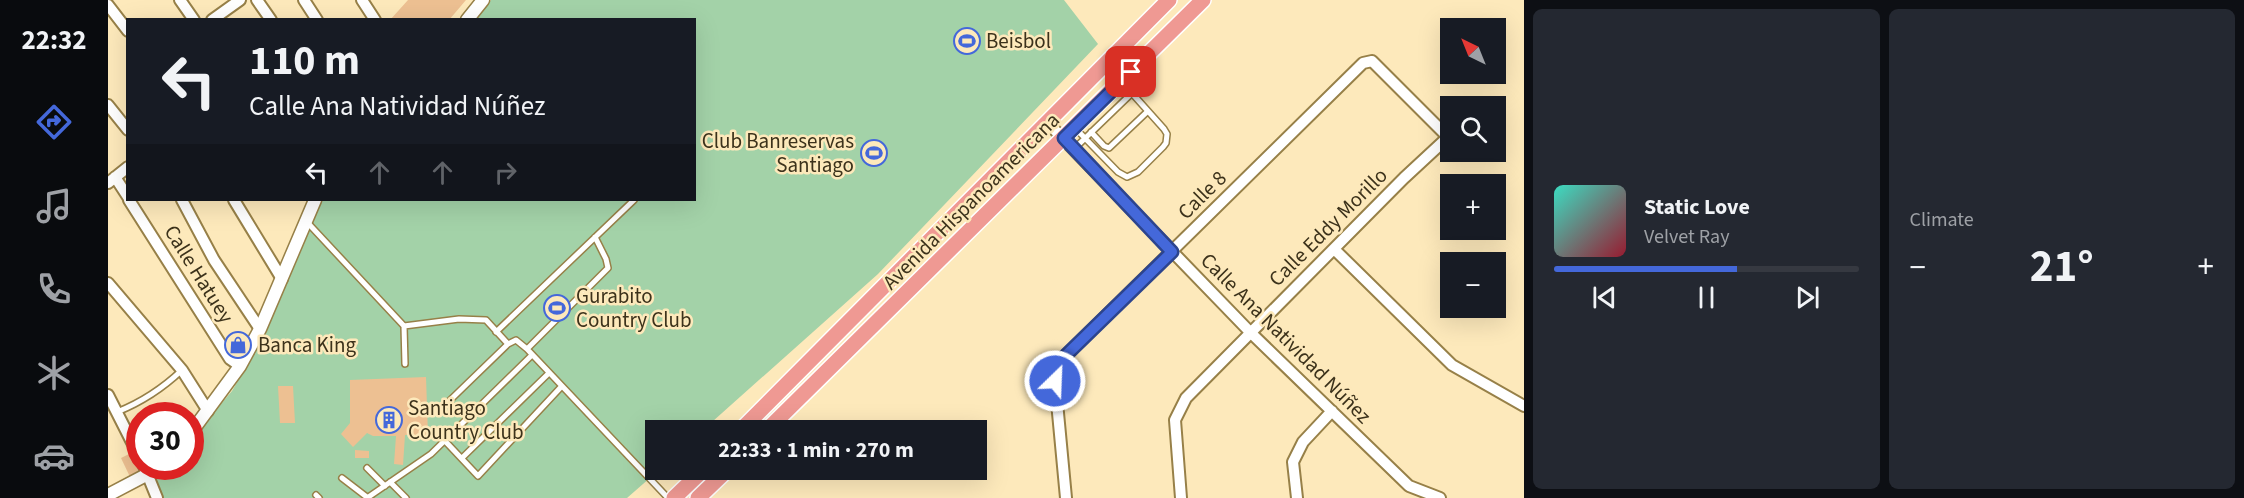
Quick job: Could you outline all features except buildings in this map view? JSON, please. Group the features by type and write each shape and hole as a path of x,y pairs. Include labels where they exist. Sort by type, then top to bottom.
{"main road":[{"name":"Avenida Hispanoamericana","path":"751,420 1169,0"},
{"name":"Avenida Hispanoamericana","path":"778,420 1075,138 1121,82 1203,0"},
{"path":"675,498 693,480"},
{"path":"698,498 717,480"}],"street":[{"path":"180,0 193,18"},
{"path":"215,18 240,0"},
{"path":"257,0 270,18"},
{"path":"304,0 316,18"},
{"path":"362,0 374,18"},
{"path":"468,18 478,2"},
{"path":"110,12 126,29"},
{"name":"Calle 8","path":"1066,498 1055,381 1056,369 1060,361 1368,60 1372,61 1440,129"},
{"path":"108,105 126,128"},
{"name":"Calle Ana Natividad Núñez","path":"1047,122 1075,138 1172,252 1251,333 1408,486 1440,498"},
{"name":"Calle Eddy Morillo","path":"1181,498 1175,420 1186,398 1404,178 1440,145"},
{"path":"111,180 126,169"},
{"name":"Calle Hatuey","path":"111,180 126,196"},
{"name":"Calle Hatuey","path":"130,201 230,358 240,366"},
{"path":"183,201 214,260 260,329"},
{"path":"235,201 282,279"},
{"path":"204,416 240,366 260,329 315,201"},
{"path":"1334,249 1452,365 1524,406"},
{"path":"108,283 182,370 208,411"},
{"path":"108,395 126,430"},
{"path":"1297,498 1293,462 1304,442 1332,411"},
{"path":"108,495 132,480"},
{"path":"153,480 157,498"},
{"path":"1408,486 1410,498"}],"lane":[{"path":"1075,138 1123,176 1132,176 1166,143 1167,134 1164,129 1121,82"},
{"path":"1075,138 1091,132 1132,93"},
{"path":"1091,132 1104,146 1109,148 1148,111"},
{"path":"496,332 633,201"},
{"path":"305,221 404,326 405,364"},
{"path":"527,349 608,268 595,237"},
{"path":"404,326 459,318 486,320 508,344"},
{"path":"442,408 508,344 516,340 668,498"},
{"path":"342,478 368,498 446,441 532,355"},
{"path":"117,412 141,402 163,388 182,370"},
{"path":"462,458 549,373"},
{"path":"446,441 478,476 561,387"},
{"path":"367,468 406,498"}],"green space":[{"name":"Gurabito Country Club","path":"491,0 1064,0 1098,44 878,274 714,420 645,420 645,480 648,480 627,498 160,498 153,480 204,480 204,424 232,391 260,342 322,201 696,201 696,18 476,18"}],"place":[{"name":"Beisbol","path":"967,41"},
{"name":"Club Banreservas Santiago","path":"874,153"},
{"name":"Gurabito Country Club","path":"557,308"},
{"name":"Banca King","path":"238,345"},
{"name":"Santiago Country Club","path":"389,420"}],"route":[{"path":"1055,381 1056,369 1060,361 1172,252 1064,138 1131,72"}]}
